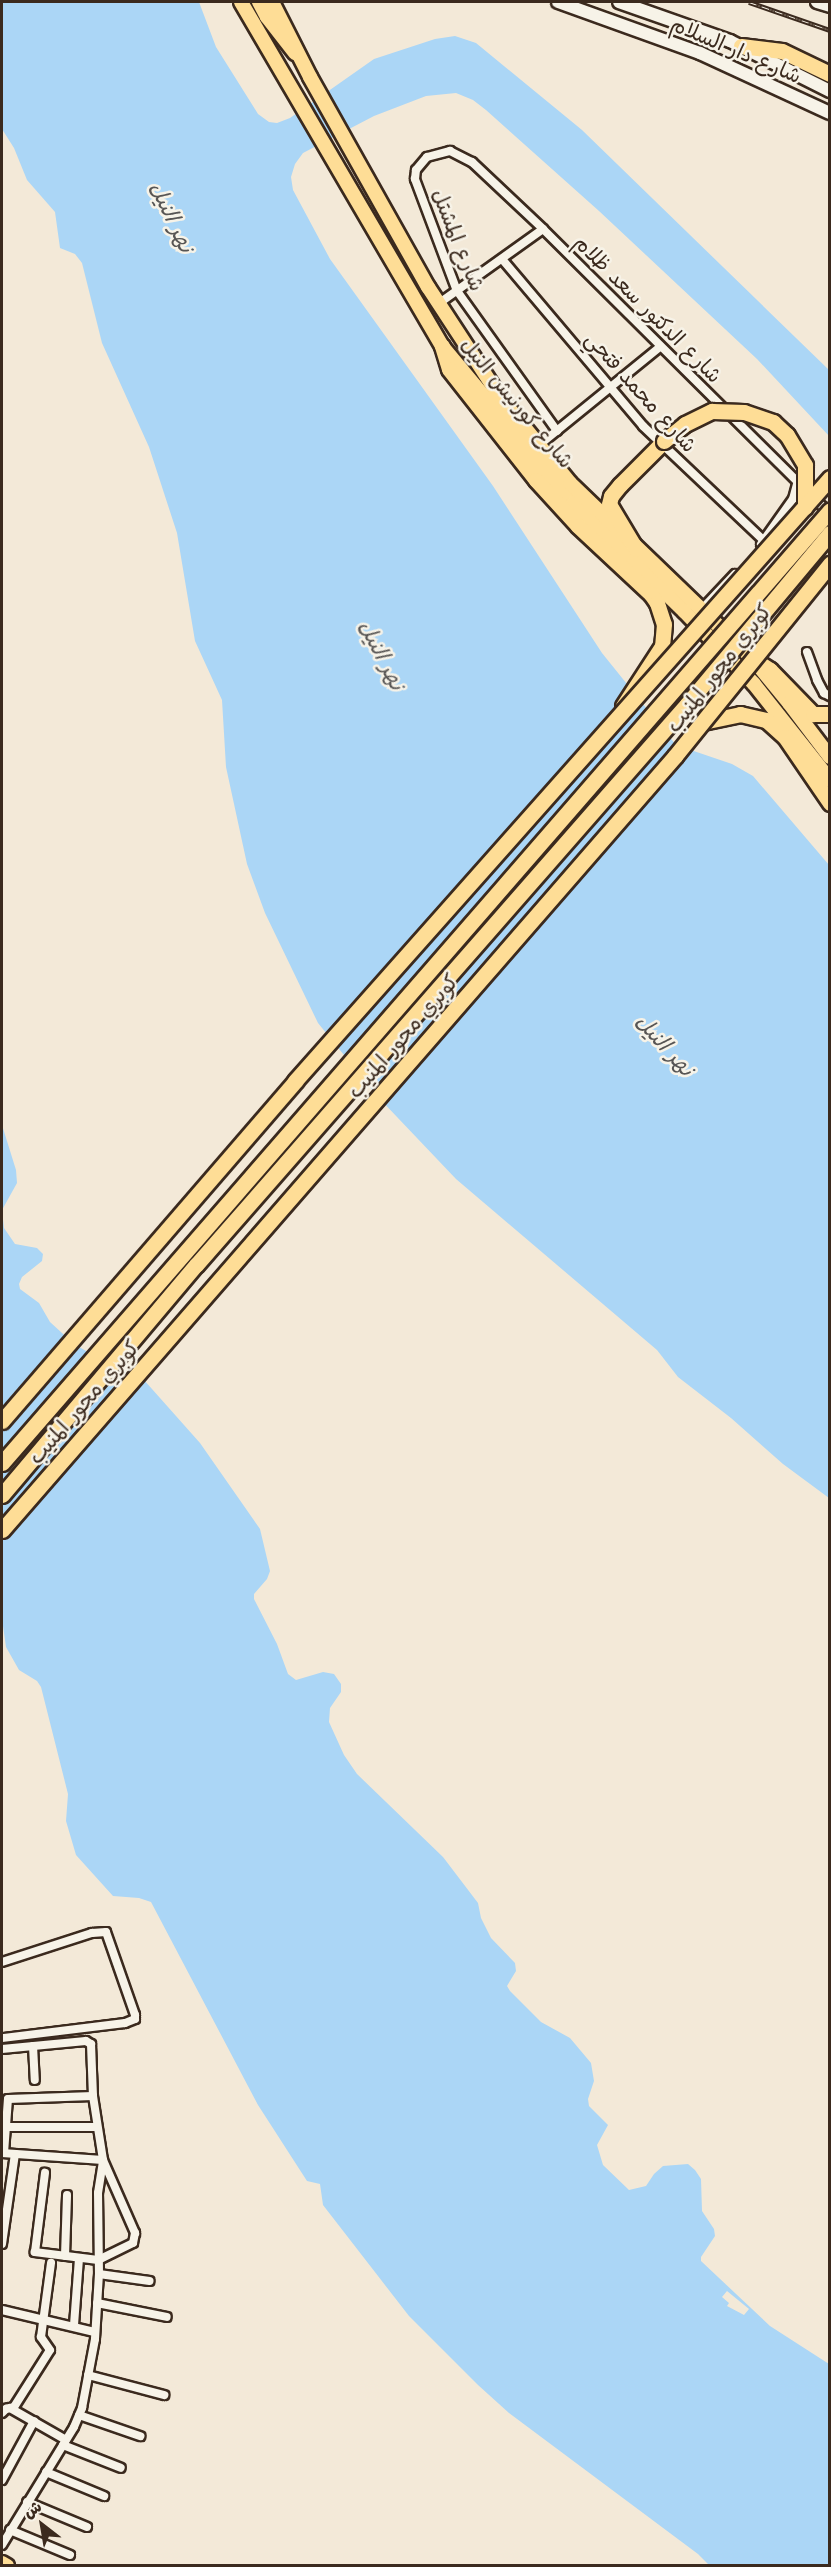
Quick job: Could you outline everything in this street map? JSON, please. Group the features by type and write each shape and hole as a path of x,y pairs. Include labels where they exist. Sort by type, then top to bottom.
{"highway":[{"path":"741,46 782,51 830,74"},
{"path":"442,346 449,369 536,480 588,537 651,594 662,613 662,646 633,688 621,712"},
{"path":"636,549 609,504 611,496 685,424 712,411 744,412 773,422 787,435 805,465 806,507"},
{"name":"كوبري محور المنيب","path":"2,1421 295,1080 830,478"},
{"name":"كوبري محور المنيب","path":"2,1463 830,512"},
{"name":"كوبري محور المنيب","path":"2,1495 204,1256 687,704 830,534"},
{"name":"كوبري محور المنيب","path":"2,1530 703,722 830,564"},
{"path":"793,608 813,590 830,580"},
{"path":"753,659 770,670 813,714 830,714"},
{"path":"703,722 740,714 766,720 785,737 830,803"}],"main road":[{"name":"شارع كورنيش النيل","path":"241,2 442,346 573,503 684,610 754,684 830,780"},
{"path":"259,2 274,28 301,58"},
{"name":"شارع كورنيش النيل","path":"272,2 310,77 438,304 477,364 538,446 570,483 636,549 753,659 830,757"},
{"name":"شارع دار السلام","path":"558,2 569,4 700,54 830,113"},
{"name":"شارع دار السلام","path":"619,2 741,46 830,91"},
{"path":"817,2 830,6"},
{"path":"2,2563 7,2565"}],"street":[{"name":"شارع المشتل","path":"472,162 450,151 427,157 416,170 420,196 457,291 556,431"},
{"name":"شارع الدكتور سعد ظلام","path":"472,162 543,229 797,484"},
{"path":"438,304 543,229"},
{"name":"شارع محمد فتحي","path":"502,259 609,388 764,541"},
{"path":"538,446 660,347"},
{"path":"702,609 764,541 793,499 797,484 830,512"},
{"path":"807,652 817,680 824,693 830,696"},
{"path":"2,1962 103,1931 110,1937 135,2019 104,2027 2,2038"},
{"path":"2,2049 89,2042 92,2052 93,2096 103,2160 135,2237 133,2243 98,2260 35,2252 45,2173"},
{"path":"33,2046 35,2080"},
{"path":"93,2096 7,2099 3,2153 103,2160"},
{"path":"5,2127 97,2127"},
{"path":"2,2243 6,2184 15,2154"},
{"path":"2,2545 79,2415 95,2339 99,2274 98,2193 103,2160"},
{"path":"65,2256 66,2195"},
{"path":"74,2325 79,2258"},
{"path":"2,2413 14,2407 50,2350 42,2339 51,2263"},
{"path":"99,2274 150,2281"},
{"path":"97,2303 167,2317"},
{"path":"2,2310 74,2325 94,2332"},
{"path":"88,2375 164,2395"},
{"path":"10,2408 65,2442 121,2468"},
{"path":"79,2415 140,2436"},
{"path":"2,2480 34,2421"},
{"path":"46,2472 104,2496"},
{"path":"27,2502 87,2527"},
{"path":"10,2530 70,2555"}],"water":[{"name":"نهر النيل","path":"2,2 199,2 216,47 258,114 269,122 277,123 290,118 374,59 435,39 455,36 476,43 582,130 829,370 829,436 757,359 599,211 486,110 473,100 456,93 426,96 374,116 303,153 295,164 291,177 293,190 330,259 493,486 602,653 676,745 732,764 753,776 829,865 829,1498 783,1464 731,1418 678,1377 657,1350 456,1179 378,1097 318,1023 265,913 247,864 226,767 222,700 195,641 177,533 149,447 102,343 82,263 75,254 60,248 55,212 27,180 14,148 2,129"},
{"path":"2,1125 16,1170 17,1183 2,1210"},
{"path":"2,1210 4,1228 15,1244 37,1248 43,1254 42,1261 22,1277 19,1284 20,1289 39,1303 50,1322 74,1344 117,1369 144,1380 200,1443 260,1529 270,1571 267,1579 254,1594 254,1599 277,1644 288,1674 296,1680 323,1672 334,1674 341,1684 341,1692 330,1708 329,1722 344,1755 357,1774 443,1857 478,1903 481,1918 491,1938 515,1963 516,1971 507,1986 510,1991 541,2022 570,2038 591,2063 594,2081 588,2099 589,2106 608,2125 597,2145 603,2165 629,2190 646,2186 663,2166 688,2164 695,2170 701,2179 702,2211 714,2229 715,2236 701,2257 701,2261 770,2326 829,2364 829,2565 709,2565 698,2554 509,2413 478,2385 409,2316 323,2205 320,2184 307,2181 258,2105 151,1902 139,1898 113,1896 76,1855 66,1821 68,1794 41,1687 37,1681 19,1670 6,1647 2,1619"}],"pier":[{"path":"727,2291 749,2309 744,2315 727,2306 729,2303 722,2297"}],"railway":[{"path":"749,2 830,30"}]}
